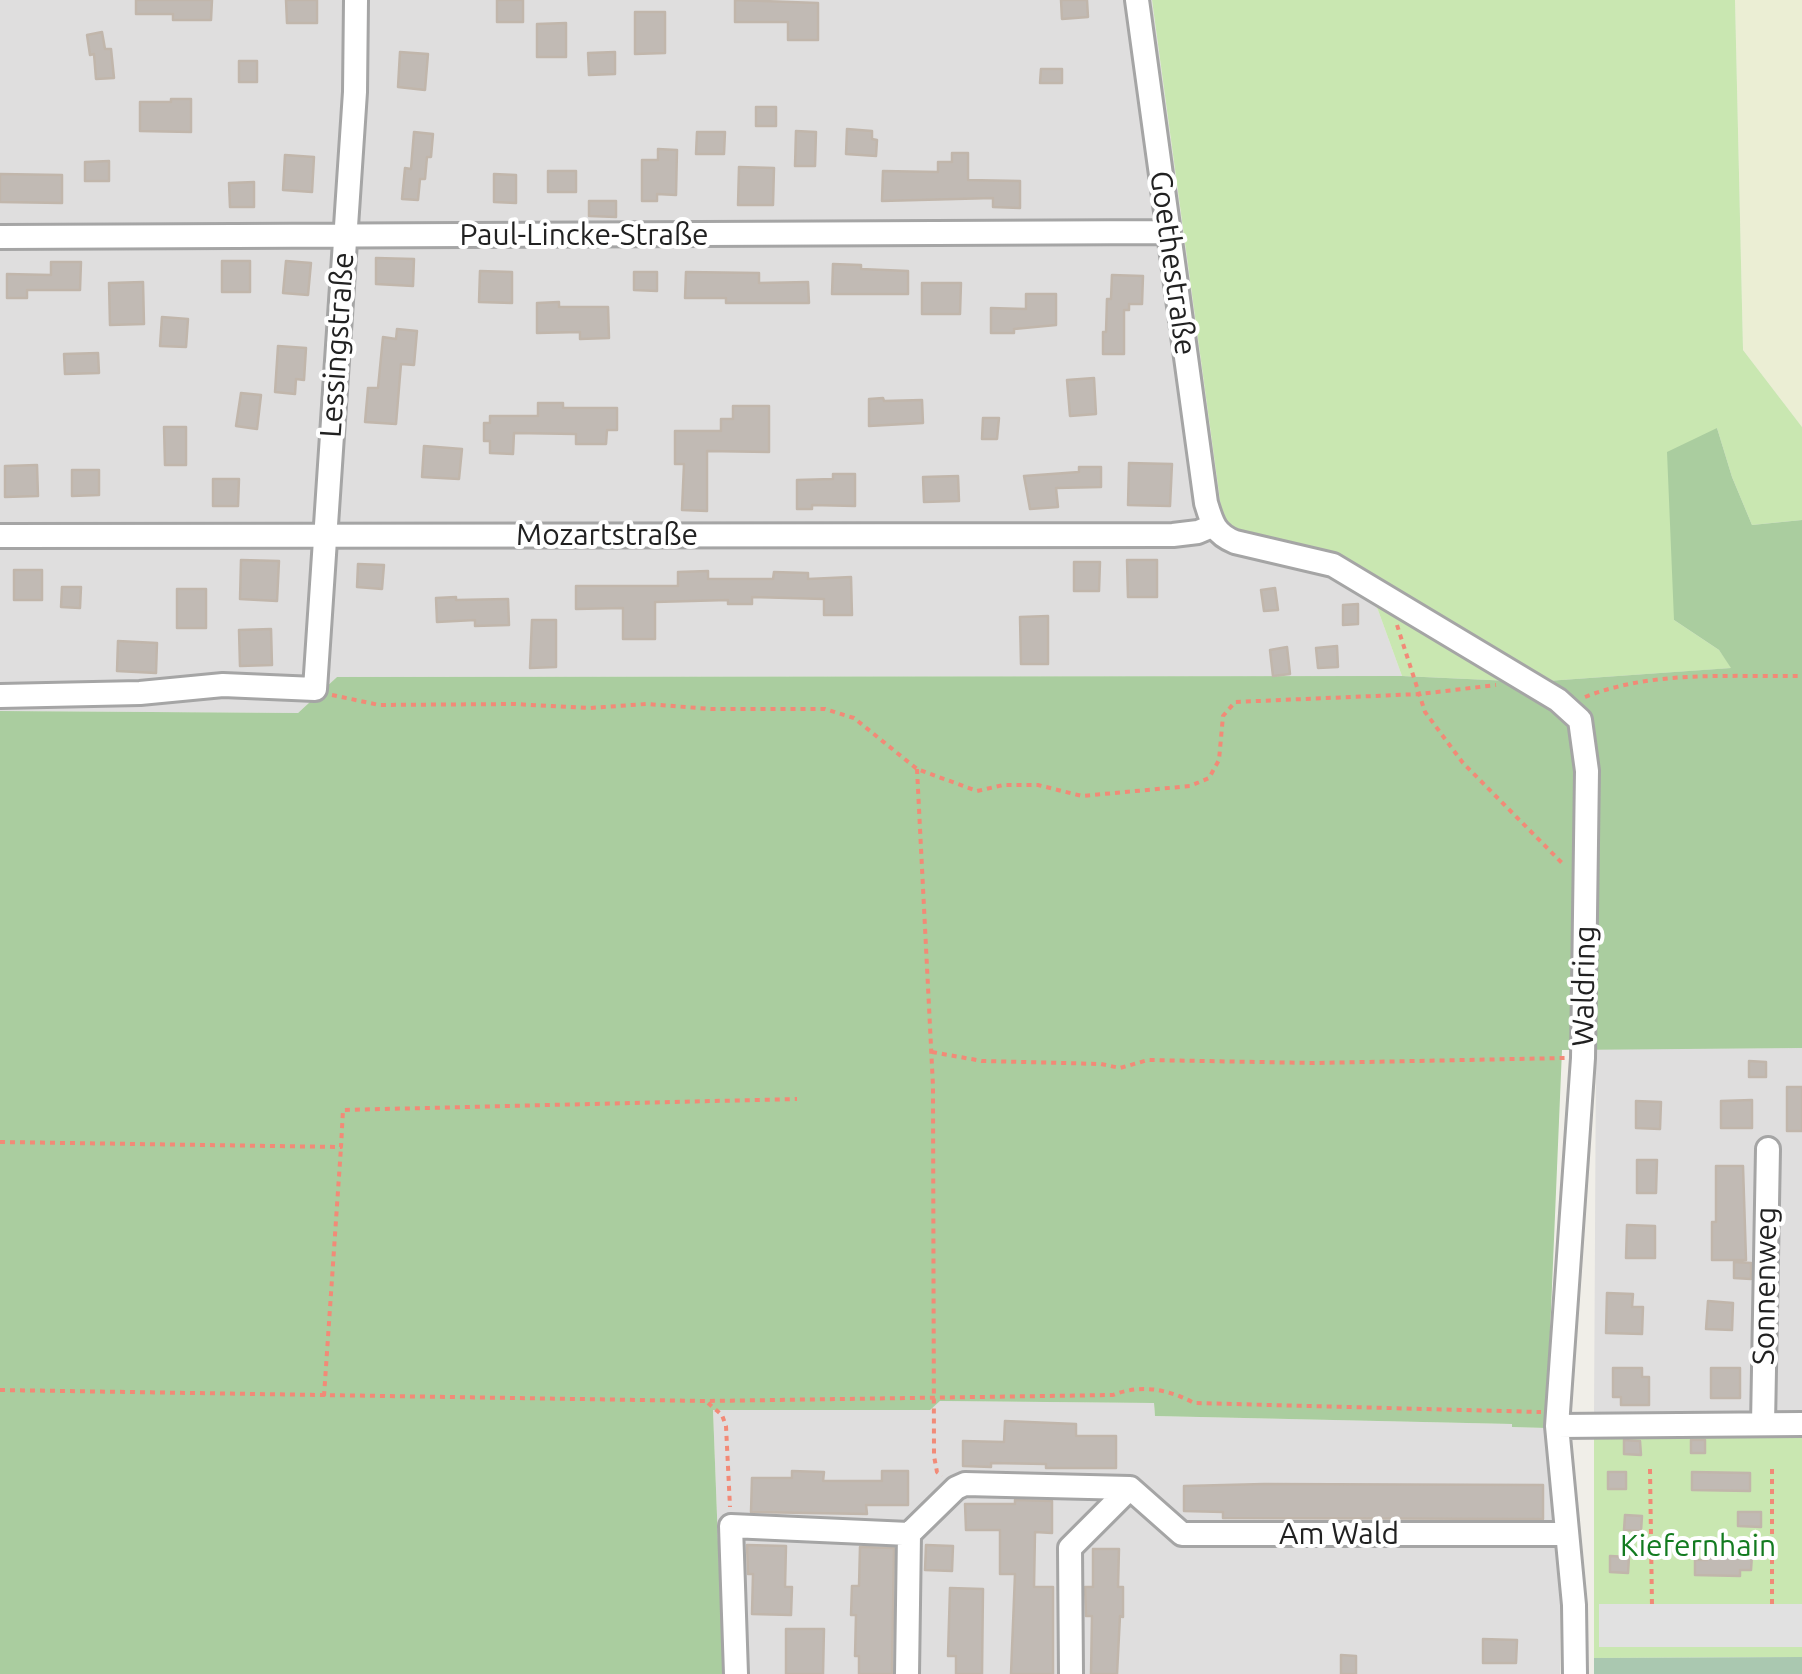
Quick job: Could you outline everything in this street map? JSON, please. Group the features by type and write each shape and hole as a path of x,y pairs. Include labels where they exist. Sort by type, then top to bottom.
{"street":[{"name":"Lessingstraße","path":"315,689 355,92 356,0"},
{"name":"Goethestraße","path":"1136,0 1212,526"},
{"name":"Paul-Lincke-Straße","path":"0,237 1169,232"},
{"name":"Mozartstraße","path":"0,536 1173,536 1212,526"},
{"path":"1212,526 1222,537 1235,542 1334,565 1569,708"},
{"path":"0,696 140,694 223,686 315,689"},
{"name":"Waldring","path":"1569,708 1580,720 1586,744 1583,1058 1557,1426 1574,1606 1575,1674"},
{"name":"Sonnenweg","path":"1763,1424 1768,1149"},
{"path":"1557,1426 1802,1424"},
{"path":"907,1674 909,1534 956,1488 965,1484 1130,1488"},
{"path":"1071,1674 1070,1548 1130,1488"},
{"name":"Am Wald","path":"1130,1488 1182,1534 1566,1534"},
{"path":"736,1674 730,1526 909,1534"}],"path":[{"path":"1401,607 1396,617 1397,632 1425,712 1463,763 1586,887"},
{"path":"1569,708 1586,696 1620,684 1802,676"},
{"path":"315,689 346,700 379,705 590,708 646,704 825,710 854,718 917,769 978,791 1003,785 1038,786 1082,796 1190,786 1208,778 1219,760 1223,716 1235,702 1420,694 1526,682"},
{"path":"917,769 932,1052 934,1456 937,1472 956,1488"},
{"path":"932,1052 982,1061 1101,1064 1120,1068 1148,1060 1314,1063 1583,1058"},
{"path":"324,1396 344,1110 798,1100"},
{"path":"0,1142 341,1147"},
{"path":"0,1390 706,1401 1113,1395 1126,1390 1170,1390 1194,1403 1542,1412 1557,1426"},
{"path":"706,1401 722,1415 726,1426 730,1526"},
{"path":"1772,1467 1772,1604"},
{"path":"1650,1469 1652,1606"}],"shaded area":[{"path":"0,0 1152,0 1224,529 1312,546 1353,562 1378,610 1402,676 337,677 298,713 0,711"},
{"path":"1802,1048 1802,1417 1594,1417 1596,1049"},
{"path":"940,1401 1154,1403 1155,1416 1546,1428 1560,1548 1560,1674 723,1674 713,1410 929,1410"},
{"path":"1599,1604 1802,1604 1802,1647 1599,1647"}],"green space":[{"path":"1152,0 1735,0 1743,350 1802,427 1802,520 1752,525 1717,428 1674,620 1719,650 1732,668 1533,682 1402,676 1378,610 1353,562 1312,546 1224,530"},
{"path":"1735,0 1802,0 1802,427 1743,350"},
{"path":"1717,428 1752,525 1802,520 1802,1048 1562,1050 1546,1428 1155,1416 1154,1403 940,1401 930,1410 713,1410 723,1674 0,1674 0,711 298,713 337,677 1402,676 1533,682 1731,668 1719,650 1674,620 1667,452"},
{"name":"Kiefernhain","path":"1802,1433 1802,1657 1594,1658 1594,1435"},
{"path":"1802,1657 1802,1674 1594,1674 1594,1658"}],"building":[{"path":"136,0 212,0 211,20 173,20 173,14 136,14"},
{"path":"286,0 317,0 317,23 287,23"},
{"path":"497,0 523,0 523,22 497,22"},
{"path":"735,0 818,3 818,40 788,40 788,22 735,22"},
{"path":"1061,0 1087,0 1088,17 1062,19"},
{"path":"635,12 665,12 665,53 635,54"},
{"path":"566,23 566,57 537,57 537,24"},
{"path":"102,32 105,49 111,49 114,78 96,79 94,54 90,55 87,35"},
{"path":"400,52 428,54 425,90 398,87"},
{"path":"615,52 615,74 589,75 588,53"},
{"path":"239,61 257,61 257,82 239,82"},
{"path":"1041,69 1062,69 1062,83 1040,83"},
{"path":"191,99 191,132 140,131 140,102"},
{"path":"756,107 776,107 776,126 756,126"},
{"path":"847,129 872,131 872,139 877,140 876,156 846,154"},
{"path":"796,131 816,132 815,166 795,166"},
{"path":"414,132 433,134 431,157 427,157 425,179 420,179 418,200 402,199 405,168 411,169"},
{"path":"697,132 725,132 724,154 696,154"},
{"path":"658,149 677,150 676,195 657,194 657,201 642,201 642,160 658,160"},
{"path":"952,153 968,153 968,180 1020,181 1020,208 993,207 993,198 882,201 883,171 938,172 938,162 952,162"},
{"path":"285,155 314,157 312,192 283,190"},
{"path":"109,161 109,181 85,181 85,162"},
{"path":"739,167 774,168 773,205 738,205"},
{"path":"548,171 576,171 576,192 548,192"},
{"path":"0,174 62,175 62,203 0,202"},
{"path":"494,174 516,175 516,203 494,202"},
{"path":"254,182 254,207 230,207 229,183"},
{"path":"589,201 616,201 616,217 589,216"},
{"path":"376,258 414,259 413,286 376,284"},
{"path":"222,261 250,261 250,292 222,292"},
{"path":"286,261 311,263 308,295 283,293"},
{"path":"51,262 81,262 80,290 27,290 27,298 7,298 7,274 51,275"},
{"path":"833,264 908,271 908,294 832,294"},
{"path":"480,271 512,272 512,303 479,302"},
{"path":"634,272 657,272 657,291 634,290"},
{"path":"686,272 759,273 759,283 808,282 809,303 726,303 726,298 685,298"},
{"path":"1112,275 1143,276 1142,304 1129,304 1129,310 1124,310 1124,354 1103,354"},
{"path":"143,282 144,324 110,325 109,283"},
{"path":"922,283 961,283 960,314 922,314"},
{"path":"1026,294 1056,294 1056,325 991,333 991,308 1026,309"},
{"path":"559,302 559,307 608,307 609,338 580,339 580,332 537,333 537,303"},
{"path":"162,317 188,319 186,347 160,346"},
{"path":"397,329 417,331 414,365 401,364 396,424 365,422 368,388 378,388 383,337 396,339"},
{"path":"278,346 306,348 304,380 296,379 295,394 275,392"},
{"path":"98,353 99,373 65,374 64,354"},
{"path":"1094,378 1096,414 1070,416 1067,380"},
{"path":"241,393 261,395 257,429 236,426"},
{"path":"869,399 922,400 923,423 869,426"},
{"path":"538,403 563,403 563,408 617,408 617,430 607,430 606,444 576,444 576,434 514,433 513,454 490,453 490,441 484,441 484,423 490,423 490,416 538,416"},
{"path":"733,406 769,406 769,452 707,451 707,511 682,510 684,464 675,464 675,431 721,431 721,419 733,419"},
{"path":"983,418 999,418 997,439 982,439"},
{"path":"164,427 186,427 186,465 165,465"},
{"path":"424,446 462,449 459,479 422,477"},
{"path":"1129,463 1172,464 1170,506 1128,505"},
{"path":"37,465 38,496 5,497 5,466"},
{"path":"1079,467 1101,467 1101,487 1056,488 1058,507 1030,509 1024,476 1079,472"},
{"path":"72,470 99,470 99,495 72,496"},
{"path":"833,474 855,474 855,506 812,505 812,509 797,509 797,480 833,479"},
{"path":"958,476 959,501 924,502 923,477"},
{"path":"213,479 239,479 238,506 213,506"},
{"path":"241,560 279,561 277,601 240,599"},
{"path":"1127,560 1157,560 1157,597 1128,597"},
{"path":"1074,562 1100,562 1099,591 1074,591"},
{"path":"358,564 384,565 382,589 357,587"},
{"path":"14,570 42,570 42,600 14,600"},
{"path":"708,571 708,579 773,579 774,572 808,573 808,579 851,577 852,615 824,615 824,599 752,597 752,604 728,604 728,600 655,602 655,639 623,639 623,608 576,609 576,586 678,586 678,572"},
{"path":"62,587 81,587 80,608 61,607"},
{"path":"1275,588 1278,610 1264,611 1261,590"},
{"path":"177,589 206,589 206,628 177,628"},
{"path":"436,598 508,599 509,625 475,626 475,620 437,622"},
{"path":"1358,604 1358,624 1343,625 1343,605"},
{"path":"1048,616 1048,664 1021,664 1020,617"},
{"path":"532,620 556,620 556,667 530,668"},
{"path":"271,629 272,665 240,666 239,630"},
{"path":"118,641 157,643 156,673 117,671"},
{"path":"1337,646 1338,667 1318,668 1316,648"},
{"path":"1287,647 1290,674 1273,676 1270,650"},
{"path":"1749,1061 1766,1062 1766,1077 1749,1077"},
{"path":"1787,1087 1802,1087 1802,1131 1787,1131"},
{"path":"1752,1100 1752,1128 1721,1128 1721,1101"},
{"path":"1636,1101 1661,1102 1660,1129 1636,1128"},
{"path":"1637,1160 1657,1160 1656,1193 1637,1193"},
{"path":"1716,1166 1743,1166 1746,1260 1712,1260"},
{"path":"1627,1225 1655,1226 1655,1258 1626,1258"},
{"path":"1734,1262 1751,1263 1751,1279 1734,1278"},
{"path":"1607,1293 1633,1294 1632,1307 1643,1307 1642,1334 1606,1333"},
{"path":"1708,1301 1733,1303 1732,1330 1706,1329"},
{"path":"1613,1368 1642,1368 1642,1377 1649,1377 1649,1405 1621,1405 1621,1397 1613,1397"},
{"path":"1711,1368 1740,1368 1740,1398 1711,1398"},
{"path":"1005,1421 1076,1424 1076,1436 1116,1436 1116,1468 991,1463 991,1467 963,1466 963,1441 1004,1442"},
{"path":"1624,1440 1640,1441 1641,1455 1624,1454"},
{"path":"1691,1440 1705,1440 1705,1453 1691,1453"},
{"path":"792,1471 824,1472 823,1481 882,1481 882,1471 908,1471 908,1505 866,1505 867,1514 751,1512 752,1478 792,1478"},
{"path":"1608,1472 1626,1472 1626,1489 1608,1489"},
{"path":"1692,1472 1750,1473 1750,1491 1692,1490"},
{"path":"1543,1485 1543,1519 1223,1518 1223,1512 1184,1511 1184,1486"},
{"path":"1015,1500 1052,1501 1052,1533 1035,1532 1034,1587 1053,1587 1053,1674 1011,1674 1015,1574 1000,1574 1000,1530 966,1530 965,1504 1015,1504"},
{"path":"1738,1512 1761,1512 1761,1527 1738,1526"},
{"path":"1625,1515 1642,1516 1641,1531 1624,1530"},
{"path":"747,1545 786,1546 785,1587 792,1587 791,1615 752,1614 753,1574 748,1574"},
{"path":"926,1545 953,1546 952,1571 925,1570"},
{"path":"860,1547 894,1548 892,1674 859,1674 859,1656 855,1656 856,1615 851,1615 852,1586 859,1586"},
{"path":"1093,1549 1119,1549 1118,1587 1123,1587 1123,1617 1120,1616 1117,1674 1091,1674 1092,1616 1086,1616 1085,1587 1093,1587"},
{"path":"1707,1555 1752,1555 1751,1570 1740,1570 1740,1576 1695,1575 1695,1560 1707,1560"},
{"path":"1610,1556 1629,1557 1628,1573 1610,1572"},
{"path":"950,1588 983,1589 982,1674 956,1674 956,1656 948,1656"},
{"path":"786,1629 824,1629 823,1674 786,1674"},
{"path":"1483,1639 1517,1640 1516,1663 1483,1663"},
{"path":"1341,1655 1356,1656 1356,1674 1341,1674"}]}
